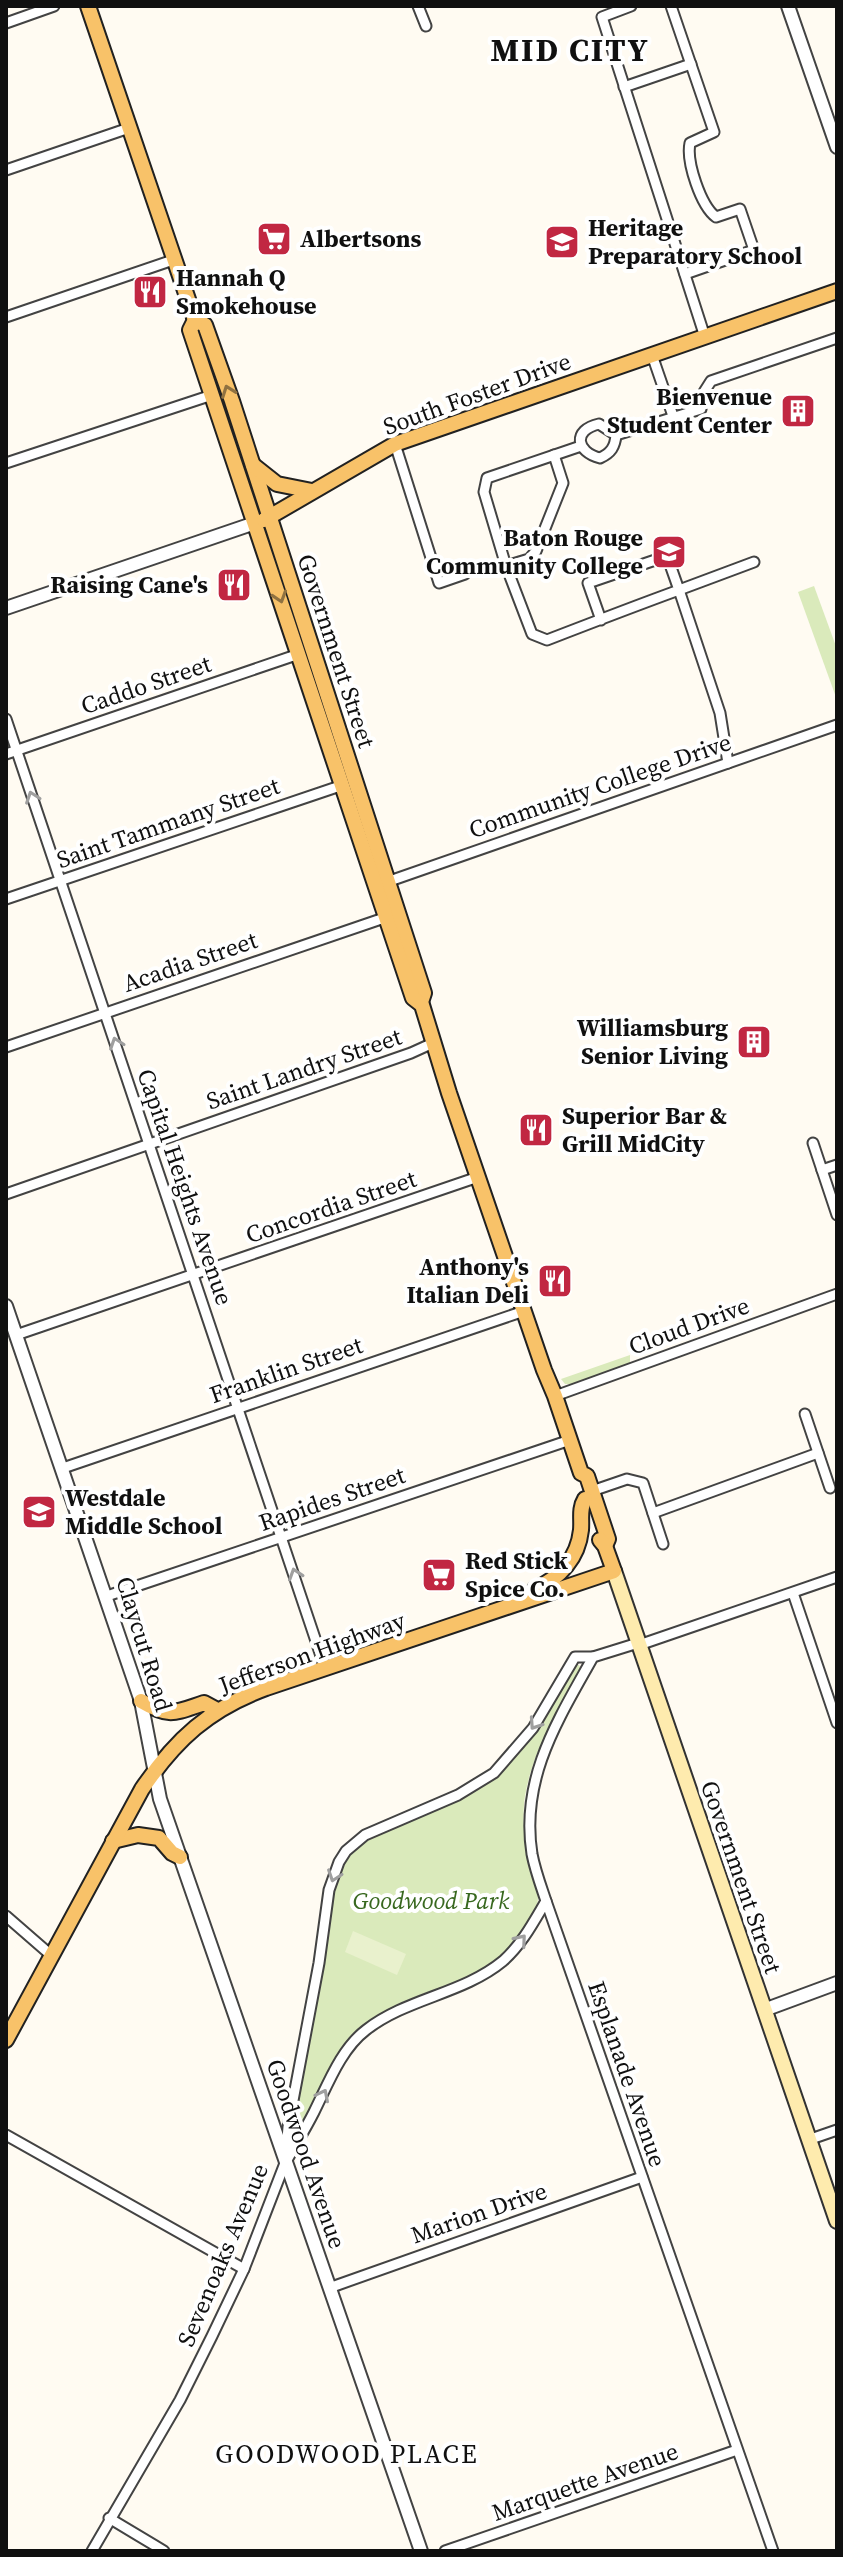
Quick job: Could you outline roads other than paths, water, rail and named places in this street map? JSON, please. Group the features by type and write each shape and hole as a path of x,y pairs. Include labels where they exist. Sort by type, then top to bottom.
{"main road":[{"name":"Government Street","path":"88,6 195,320 205,325 252,465 262,520 299,654 343,785 411,953 424,993 421,1002 433,1043 478,1177 581,1473 587,1476 601,1543 614,1571 837,2221"},
{"name":"South Foster Drive","path":"262,520 395,444 837,291"},
{"name":"Government Street","path":"195,320 190,330 212,395 262,520 382,884 387,917 413,998 421,1002"},
{"path":"252,465 277,484 312,491"},
{"path":"387,917 393,917 396,921 405,948 411,953"},
{"path":"533,1598 535,1589 554,1578 572,1557 580,1535 580,1507 589,1495"},
{"name":"Jefferson Highway","path":"6,2040 113,1841 155,1770 183,1737 217,1710 266,1688 614,1571"},
{"path":"141,1701 159,1712 169,1713 204,1703 217,1710"},
{"path":"113,1841 138,1835 159,1838 172,1853 180,1857"}],"street":[{"path":"6,23 54,6"},
{"path":"418,6 426,26"},
{"path":"631,6 602,17 705,337"},
{"path":"671,6 714,132 690,143 688,155 707,211 716,217 740,209 754,250 685,274"},
{"path":"788,6 837,147"},
{"path":"624,87 691,64"},
{"path":"6,170 129,128"},
{"path":"6,317 173,260"},
{"path":"616,435 701,409 704,392 711,381 837,338"},
{"path":"652,355 673,416"},
{"path":"6,463 212,395"},
{"path":"599,424 616,435 609,454 600,458 588,455 581,446 582,435 588,426 599,424"},
{"path":"395,444 439,583 465,574"},
{"path":"581,446 487,478 484,492 506,566 532,634 547,640 754,562"},
{"path":"506,566 529,559 536,551 563,483 554,455"},
{"name":"South Foster Drive","path":"6,608 262,520"},
{"path":"601,620 588,583 667,556 720,713 728,763"},
{"name":"Caddo Street","path":"6,754 299,654"},
{"name":"Capital Heights Avenue","path":"6,719 325,1668"},
{"name":"Community College Drive","path":"382,884 837,725"},
{"name":"Saint Tammany Street","path":"6,899 343,785"},
{"name":"Acadia Street","path":"6,1047 387,917"},
{"name":"Saint Landry Street","path":"6,1194 433,1043"},
{"path":"813,1143 837,1215"},
{"path":"822,1170 837,1165"},
{"name":"Concordia Street","path":"16,1335 478,1177"},
{"name":"Cloud Drive","path":"555,1396 837,1294"},
{"name":"Claycut Road","path":"6,1306 141,1701 155,1770"},
{"name":"Franklin Street","path":"63,1468 524,1311"},
{"path":"805,1414 830,1488"},
{"name":"Rapides Street","path":"107,1596 570,1440"},
{"path":"653,1513 818,1453"},
{"path":"589,1495 627,1479 643,1483 663,1544"},
{"path":"593,1657 837,1577"},
{"path":"793,1593 837,1723"},
{"name":"Sevenoaks Avenue","path":"92,2551 180,2400 244,2269 285,2163 288,2127 319,1963 329,1890 339,1862 346,1851 365,1835 458,1795 494,1773 533,1728 575,1657 593,1657"},
{"name":"Esplanade Avenue","path":"593,1657 539,1763 530,1830 533,1856 546,1901 773,2551"},
{"name":"Goodwood Avenue","path":"155,1770 160,1799 421,2551"},
{"path":"285,2163 341,2058 364,2031 400,2008 478,1977 502,1961 528,1933 546,1901"},
{"path":"6,1916 52,1956"},
{"path":"764,2010 837,1983"},
{"path":"808,2140 837,2130"},
{"path":"6,2135 244,2269"},
{"name":"Marion Drive","path":"329,2288 642,2177"},
{"name":"Marquette Avenue","path":"445,2551 737,2450"},
{"path":"109,2518 164,2551"}],"place":[{"name":"Albertsons","path":"274,239"},
{"name":"Heritage Preparatory School","path":"562,242"},
{"name":"Hannah Q Smokehouse","path":"150,292"},
{"name":"Bienvenue Student Center","path":"798,411"},
{"name":"Baton Rouge Community College","path":"669,552"},
{"name":"Raising Cane's","path":"234,585"},
{"name":"Williamsburg Senior Living","path":"754,1042"},
{"name":"Superior Bar & Grill MidCity","path":"536,1130"},
{"name":"Anthony's Italian Deli","path":"555,1281"},
{"name":"Westdale Middle School","path":"39,1512"},
{"name":"Red Stick Spice Co.","path":"439,1575"}],"district":[{"name":"MID CITY","path":"570,50"},
{"name":"GOODWOOD PLACE","path":"347,2454"}],"park label":[{"name":"Goodwood Park","path":"431,1901"}]}
